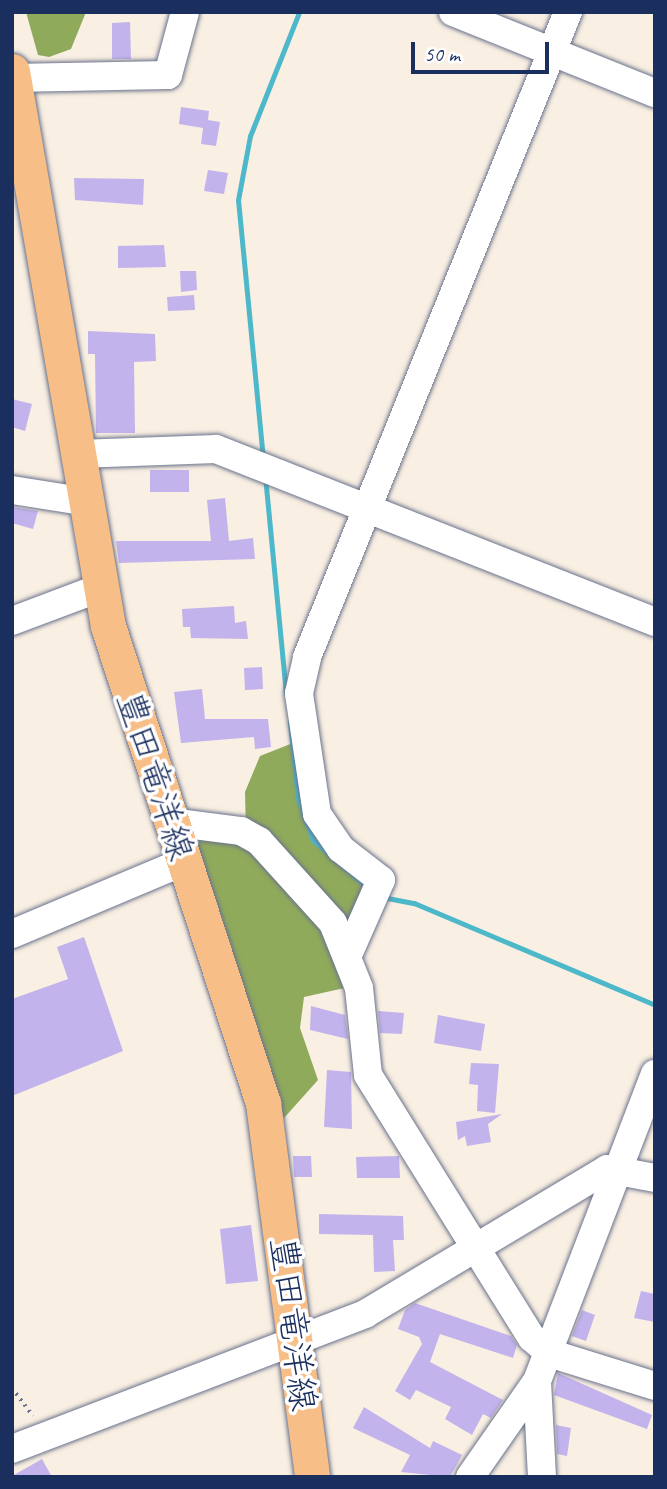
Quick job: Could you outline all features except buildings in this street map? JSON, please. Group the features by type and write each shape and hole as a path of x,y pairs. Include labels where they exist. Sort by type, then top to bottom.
{"main road":[{"name":"豊田竜洋線","path":"14,76 88,502 100,589 170,822 263,1103 312,1477"}],"street":[{"path":"14,76 167,75 185,12"},
{"path":"453,12 655,93"},
{"path":"347,957 381,880 341,849 317,814 299,693 366,503 489,217 568,12"},
{"path":"78,454 216,449 366,503 655,622"},
{"path":"12,490 88,502"},
{"path":"12,621 100,589"},
{"path":"170,822 240,831 259,841 333,923 363,1009 360,1043 368,1075 476,1242 531,1338 549,1353 655,1386"},
{"path":"12,934 183,862"},
{"path":"470,1477 537,1381 655,1074"},
{"path":"12,1449 365,1314 476,1242 607,1169 655,1178"},
{"path":"537,1381 542,1477"}],"path":[{"path":"12,1388 47,1434"}],"green space":[{"path":"26,12 86,12 71,49 49,57 38,55"},
{"path":"303,739 325,830 375,876 347,957 358,985 304,997 300,1028 318,1080 284,1118 195,843 208,827 246,834 245,792 260,756"}],"waterway":[{"path":"263,459 238,200 250,136 299,12"},
{"path":"265,476 286,693"},
{"path":"290,723 298,799 313,840 368,888"},
{"path":"382,897 414,903 655,1005"}]}
